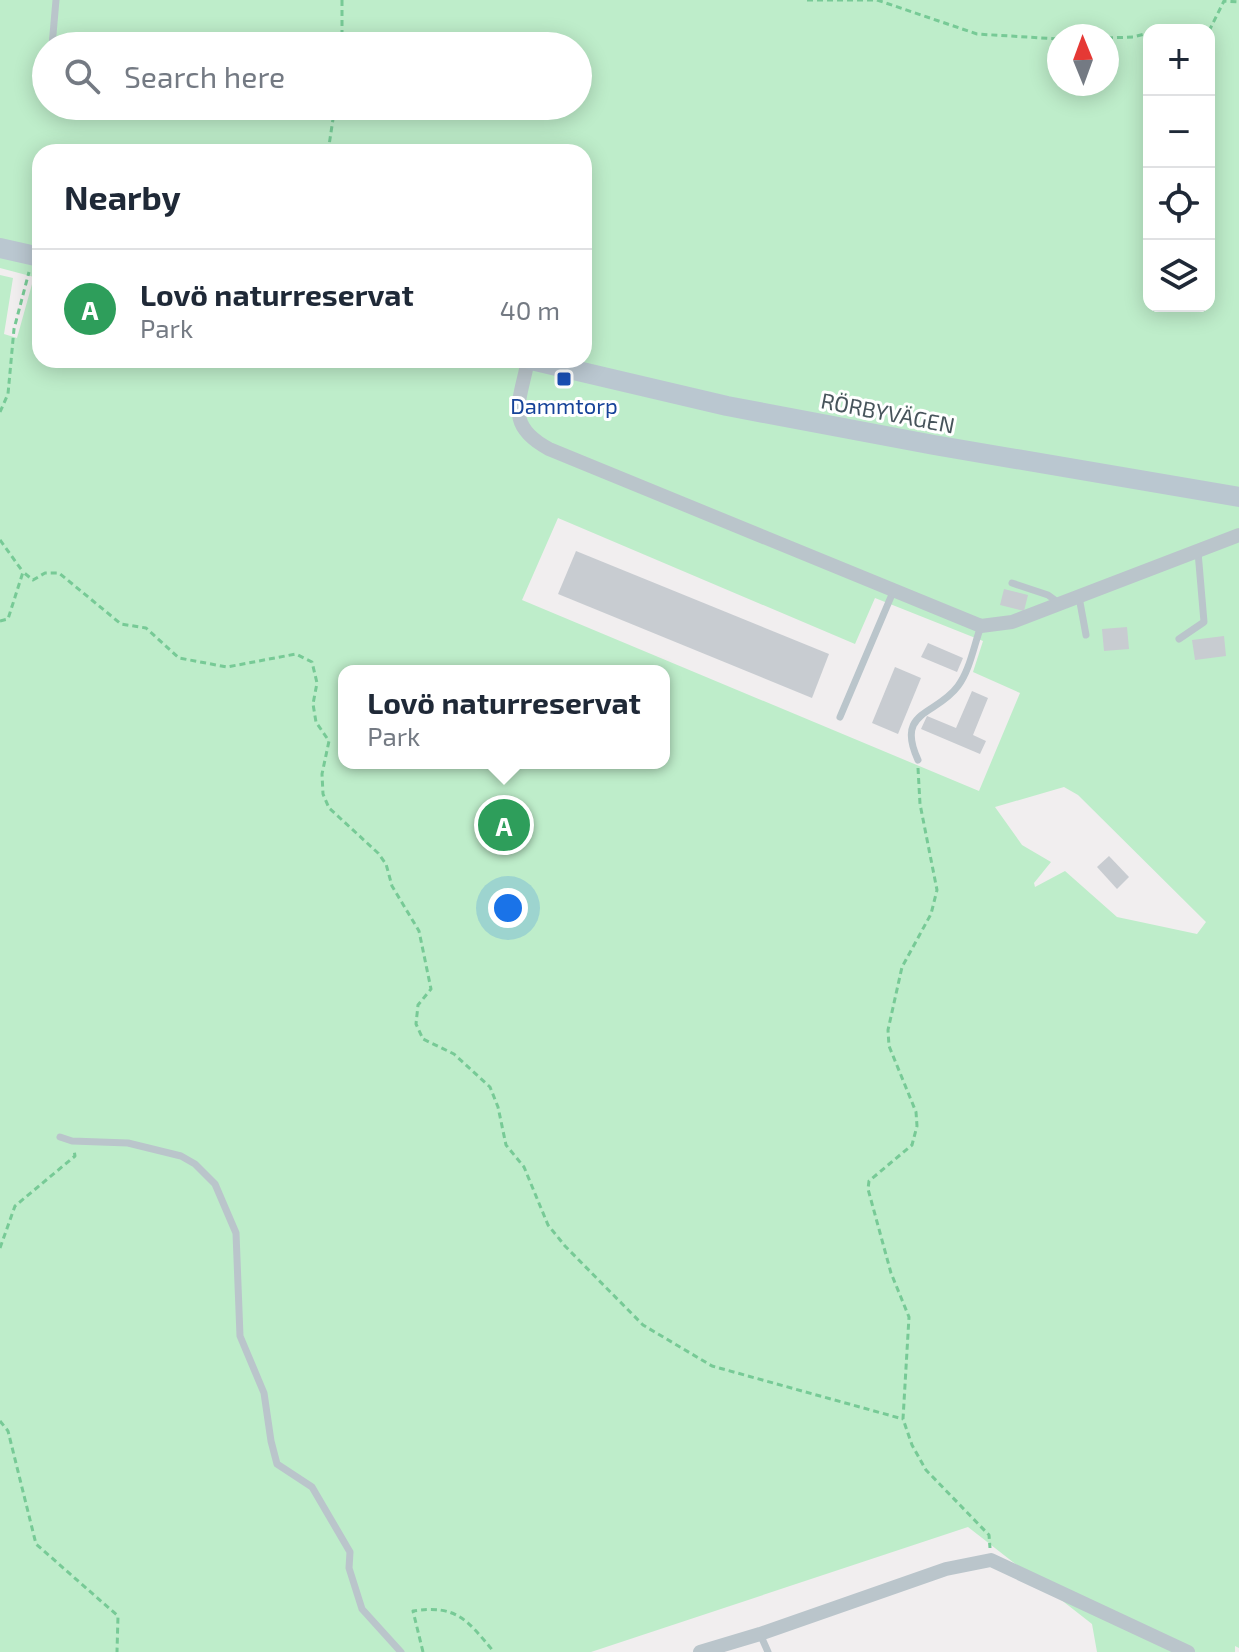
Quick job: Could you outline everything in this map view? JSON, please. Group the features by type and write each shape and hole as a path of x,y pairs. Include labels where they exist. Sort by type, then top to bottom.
{"street":[{"path":"0,248 32,256"},
{"path":"527,368 518,417 531,439 981,626 1012,622 1239,535"},
{"name":"RÖRBYVÄGEN","path":"565,368 756,411 1239,497"},
{"path":"700,1652 946,1569 991,1560 1188,1652"}],"lane":[{"path":"53,32 56,0"},
{"path":"1179,639 1204,622 1198,552"},
{"path":"1012,583 1048,595 1059,603"},
{"path":"840,717 893,592"},
{"path":"1079,595 1086,635"},
{"path":"918,760 910,743 912,726 921,714 957,688 981,626"},
{"path":"60,1137 72,1141 128,1143 181,1156 195,1164 215,1184 236,1233 240,1336 264,1393 277,1464 312,1487 350,1552 349,1568 362,1609 401,1652"},
{"path":"760,1634 768,1652"}],"path":[{"path":"342,0 342,32"},
{"path":"807,0 877,0 977,34 1047,38"},
{"path":"1210,24 1224,1 1239,2"},
{"path":"1119,38 1143,34"},
{"path":"329,144 333,120"},
{"path":"0,412 8,394 14,329 32,270"},
{"path":"0,540 23,572 33,580 45,573 59,573 121,624 146,628 179,658 227,667 296,654 312,662 317,683 313,704 316,722 329,741 322,774 323,794 329,808 386,864 392,886 422,939 431,989 418,1005 416,1024 423,1039 454,1054 490,1087 506,1145 524,1167 548,1225 643,1325 712,1366 903,1419"},
{"path":"0,621 8,619 23,572"},
{"path":"918,760 920,804 937,890 931,914 902,967 888,1030 889,1046 916,1112 917,1126 912,1145 869,1181 868,1189 891,1273 909,1317 903,1419 912,1445 926,1470 989,1535 991,1560"},
{"path":"0,1248 15,1206 75,1156 72,1141"},
{"path":"0,1421 8,1431 36,1544 118,1616 117,1652"},
{"path":"423,1652 413,1611 433,1608 464,1617 493,1652"}],"green space":[{"path":"0,0 1239,0 1239,1648 1235,1646 1235,1652 1097,1652 1092,1624 968,1527 591,1652 0,1652 0,275 13,278 4,334 17,338 32,284 32,368 592,368 592,144 32,144 32,276 0,268","holes":["558,518 855,644 875,598 983,641 973,672 1020,693 979,791 522,600","1064,787 1078,795 1206,922 1197,934 1117,917 1065,871 1035,887 1034,883 1051,862 1022,845 995,807"]}],"building":[{"path":"576,551 829,654 812,698 558,594"},
{"path":"1004,589 1028,595 1024,611 1000,605"},
{"path":"1127,627 1129,649 1104,651 1102,629"},
{"path":"1224,636 1226,656 1195,660 1192,640"},
{"path":"928,643 963,658 957,672 921,657"},
{"path":"895,667 921,678 898,734 872,723"},
{"path":"972,691 988,698 973,735 986,741 980,754 921,729 927,716 956,728"},
{"path":"1109,856 1129,877 1117,889 1097,867"}],"place":[{"name":"Dammtorp","path":"564,379"},
{"name":"Lovö naturreservat","path":"504,825"}]}
